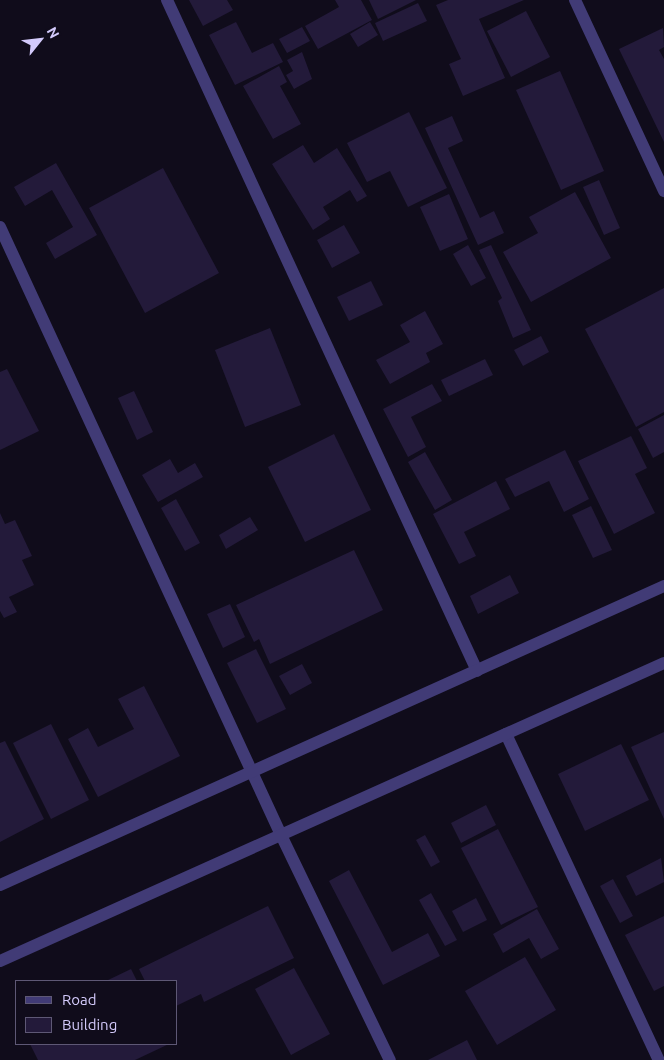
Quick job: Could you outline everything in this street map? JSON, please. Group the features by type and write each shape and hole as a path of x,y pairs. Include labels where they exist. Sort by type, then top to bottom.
{"street":[{"path":"167,0 476,671"},
{"path":"575,0 664,191"},
{"path":"0,228 281,835 390,1060"},
{"path":"0,885 664,586"},
{"path":"0,961 664,663"},
{"path":"506,734 659,1060"}],"building":[{"path":"189,0 227,0 233,10 203,26"},
{"path":"335,0 361,0 372,20 318,49 305,26 339,7"},
{"path":"369,0 416,0 378,19"},
{"path":"448,0 524,0 479,19 505,78 463,96 449,64 461,59 436,5"},
{"path":"418,3 427,21 383,41 375,23"},
{"path":"526,11 550,57 511,77 487,31"},
{"path":"236,22 252,53 273,43 283,62 235,85 209,35"},
{"path":"370,22 378,35 358,47 350,34"},
{"path":"302,27 310,41 287,53 279,39"},
{"path":"663,28 664,47 659,50 664,59 664,142 619,49"},
{"path":"302,52 312,79 294,89 286,75 293,71 287,60"},
{"path":"279,66 287,82 280,86 301,124 273,139 243,86"},
{"path":"560,71 604,171 561,190 516,90"},
{"path":"409,112 447,188 408,207 390,171 367,182 347,143"},
{"path":"452,116 463,141 448,148 480,218 494,211 504,233 478,245 425,128"},
{"path":"303,145 314,163 337,148 367,196 357,202 350,190 323,207 330,219 313,230 272,164"},
{"path":"56,163 97,235 55,259 46,243 73,227 52,190 25,206 14,187"},
{"path":"163,168 219,273 145,313 89,208"},
{"path":"599,180 620,228 604,235 583,187"},
{"path":"575,192 611,258 531,302 503,252 538,233 529,217"},
{"path":"449,194 468,239 440,251 420,207"},
{"path":"344,225 360,253 332,268 317,240"},
{"path":"468,245 486,278 471,286 453,254"},
{"path":"491,245 531,330 513,338 498,301 502,298 479,250"},
{"path":"371,281 383,305 349,321 337,297"},
{"path":"664,288 664,412 636,427 585,329"},
{"path":"425,311 443,344 426,353 430,362 390,384 376,360 410,342 400,325"},
{"path":"270,328 301,405 245,427 215,350"},
{"path":"541,336 549,352 523,366 514,350"},
{"path":"485,359 493,375 449,396 441,380"},
{"path":"7,369 39,431 0,450 0,372"},
{"path":"432,384 442,401 411,417 426,447 408,457 383,409"},
{"path":"134,391 153,432 137,440 118,398"},
{"path":"664,415 664,452 653,458 638,429"},
{"path":"334,434 371,510 305,542 268,467"},
{"path":"631,436 647,468 635,474 655,513 614,534 578,461"},
{"path":"565,450 589,499 564,512 549,481 515,497 505,479"},
{"path":"425,452 452,500 435,510 408,462"},
{"path":"170,459 178,473 195,463 203,477 158,502 142,475"},
{"path":"496,481 510,509 464,532 476,556 459,564 433,514"},
{"path":"176,499 200,543 185,551 161,508"},
{"path":"591,506 612,550 593,558 572,515"},
{"path":"0,513 5,524 15,520 32,556 22,560 34,585 9,597 17,612 4,618 0,611"},
{"path":"250,517 258,530 226,549 219,535"},
{"path":"354,550 383,610 270,664 259,639 254,642 236,605"},
{"path":"510,575 519,593 478,614 470,596"},
{"path":"230,604 245,637 223,648 207,614"},
{"path":"256,649 286,709 257,723 227,663"},
{"path":"302,664 312,683 290,695 279,676"},
{"path":"144,686 180,756 98,797 68,739 88,728 98,747 134,729 118,699"},
{"path":"51,724 89,800 51,819 13,743"},
{"path":"664,732 664,819 631,747"},
{"path":"5,741 44,819 0,842 0,743"},
{"path":"621,744 649,800 585,831 558,774"},
{"path":"486,805 496,825 461,843 451,823"},
{"path":"498,829 538,907 501,925 461,848"},
{"path":"425,835 440,862 431,867 416,840"},
{"path":"661,858 664,882 636,896 626,876"},
{"path":"349,870 392,952 428,933 440,956 383,985 329,881"},
{"path":"613,879 633,916 620,923 600,886"},
{"path":"431,893 457,940 445,946 419,900"},
{"path":"476,898 487,920 463,932 452,911"},
{"path":"268,906 294,958 204,1002 201,994 178,1005 178,980 144,980 139,969"},
{"path":"537,909 559,949 541,959 529,938 503,953 493,934"},
{"path":"664,916 664,986 654,991 625,935"},
{"path":"525,957 556,1010 497,1045 465,991"},
{"path":"294,968 330,1034 291,1055 255,989"},
{"path":"131,969 136,980 108,980"},
{"path":"467,1040 477,1060 428,1060"},
{"path":"30,1045 167,1045 135,1060 38,1060"}]}
